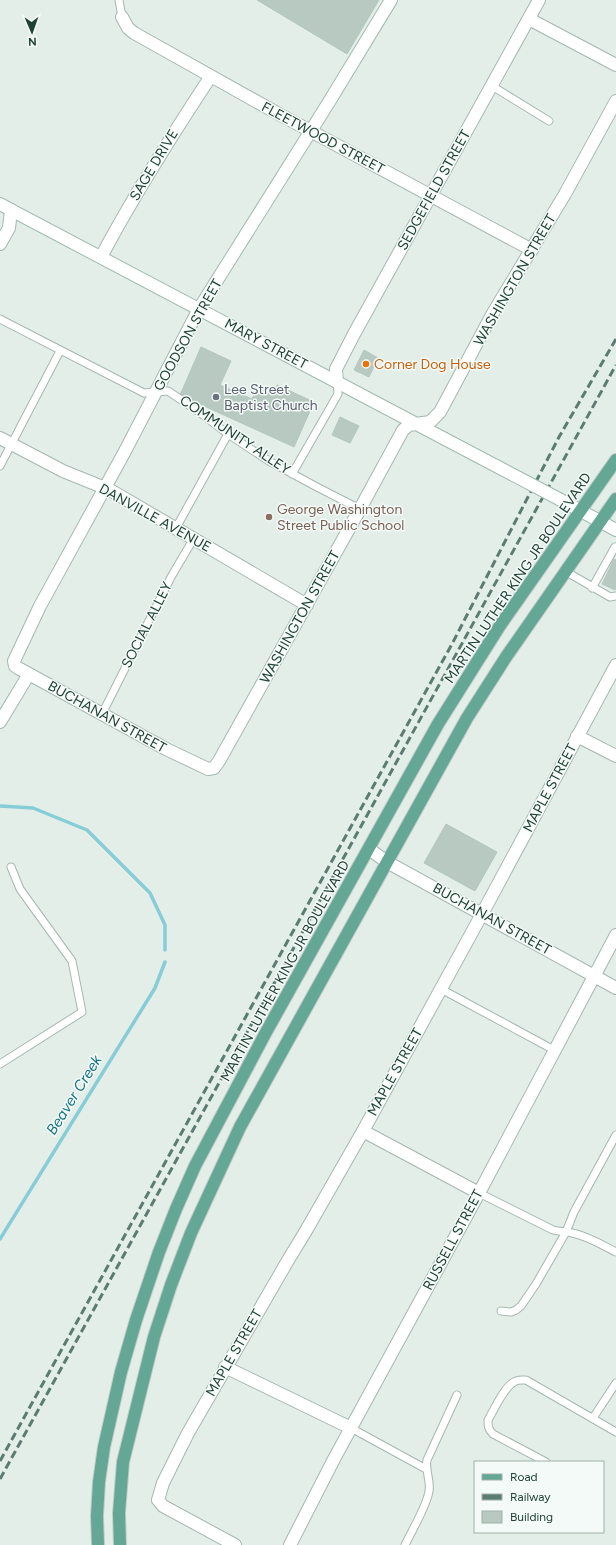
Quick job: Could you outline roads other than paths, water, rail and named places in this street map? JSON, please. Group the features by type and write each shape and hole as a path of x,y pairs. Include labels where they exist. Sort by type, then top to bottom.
{"main road":[{"name":"MARTIN LUTHER KING JR BOULEVARD","path":"98,1545 97,1516 99,1482 104,1447 121,1372 136,1320 161,1245 196,1166 265,1034 442,718 499,627 616,460"},
{"path":"120,1545 119,1514 123,1462 154,1337 171,1285 191,1233 240,1127 467,718 506,657 616,499"}],"street":[{"name":"GOODSON STREET","path":"30,674 14,666 15,657 40,606 157,392 199,309 312,130 391,0"},
{"name":"SEDGEFIELD STREET","path":"337,382 336,369 354,334 539,0"},
{"name":"FLEETWOOD STREET","path":"122,17 128,28 134,33 278,113 532,250"},
{"path":"529,19 616,66"},
{"name":"SAGE DRIVE","path":"101,257 172,134 211,76"},
{"name":"WASHINGTON STREET","path":"185,758 208,769 214,768 219,761 403,430 409,425 430,422 440,412 493,313 565,194 616,101"},
{"path":"0,244 9,228 5,207"},
{"name":"MARY STREET","path":"5,207 616,530"},
{"name":"DANVILLE AVENUE","path":"0,438 64,471 105,488 194,538 307,605"},
{"name":"MAPLE STREET","path":"235,1545 163,1506 158,1500 158,1496 167,1475 188,1433 225,1367 307,1229 363,1130 616,666"},
{"path":"0,722 30,674"},
{"name":"BUCHANAN STREET","path":"30,674 185,758"},
{"path":"577,736 616,756"},
{"name":"BUCHANAN STREET","path":"369,849 387,862 616,988"},
{"name":"RUSSELL STREET","path":"290,1545 351,1428 616,935"},
{"path":"363,1130 479,1192"},
{"path":"225,1367 351,1428"}],"lane":[{"path":"122,1 122,17"},
{"path":"492,86 549,121"},
{"name":"COMMUNITY ALLEY","path":"0,319 144,393 168,392 200,412 228,434 269,461 360,509"},
{"path":"0,466 60,351"},
{"path":"292,474 338,394 337,382"},
{"path":"176,528 228,434"},
{"name":"SOCIAL ALLEY","path":"102,714 171,577 194,538"},
{"path":"592,588 614,547 616,548"},
{"path":"565,571 592,588 610,597 616,596"},
{"path":"0,1064 82,1012 74,965 20,889 12,867"},
{"path":"441,989 554,1050"},
{"path":"501,1311 511,1312 521,1306 536,1284 566,1232 574,1212 616,1135"},
{"path":"479,1192 553,1230 571,1232 588,1238 616,1252"},
{"path":"544,1461 493,1434 488,1426 488,1420 509,1386 514,1381 520,1379 526,1380 616,1432"},
{"path":"594,1418 616,1383"},
{"path":"405,1545 427,1499 430,1489 426,1469 427,1460 457,1395"},
{"path":"351,1428 426,1469"}],"waterway":[{"name":"Beaver Creek","path":"0,806 33,808 87,830 150,893 165,925 165,950"},
{"name":"Beaver Creek","path":"0,1239 155,988 165,962"}],"railway":[{"path":"0,1461 452,644 559,437 616,339"},
{"path":"0,1479 616,365"}],"place":[{"name":"Corner Dog House","path":"366,364"},
{"name":"Lee Street Baptist Church","path":"216,397"},
{"name":"George Washington Street Public School","path":"269,517"}]}
